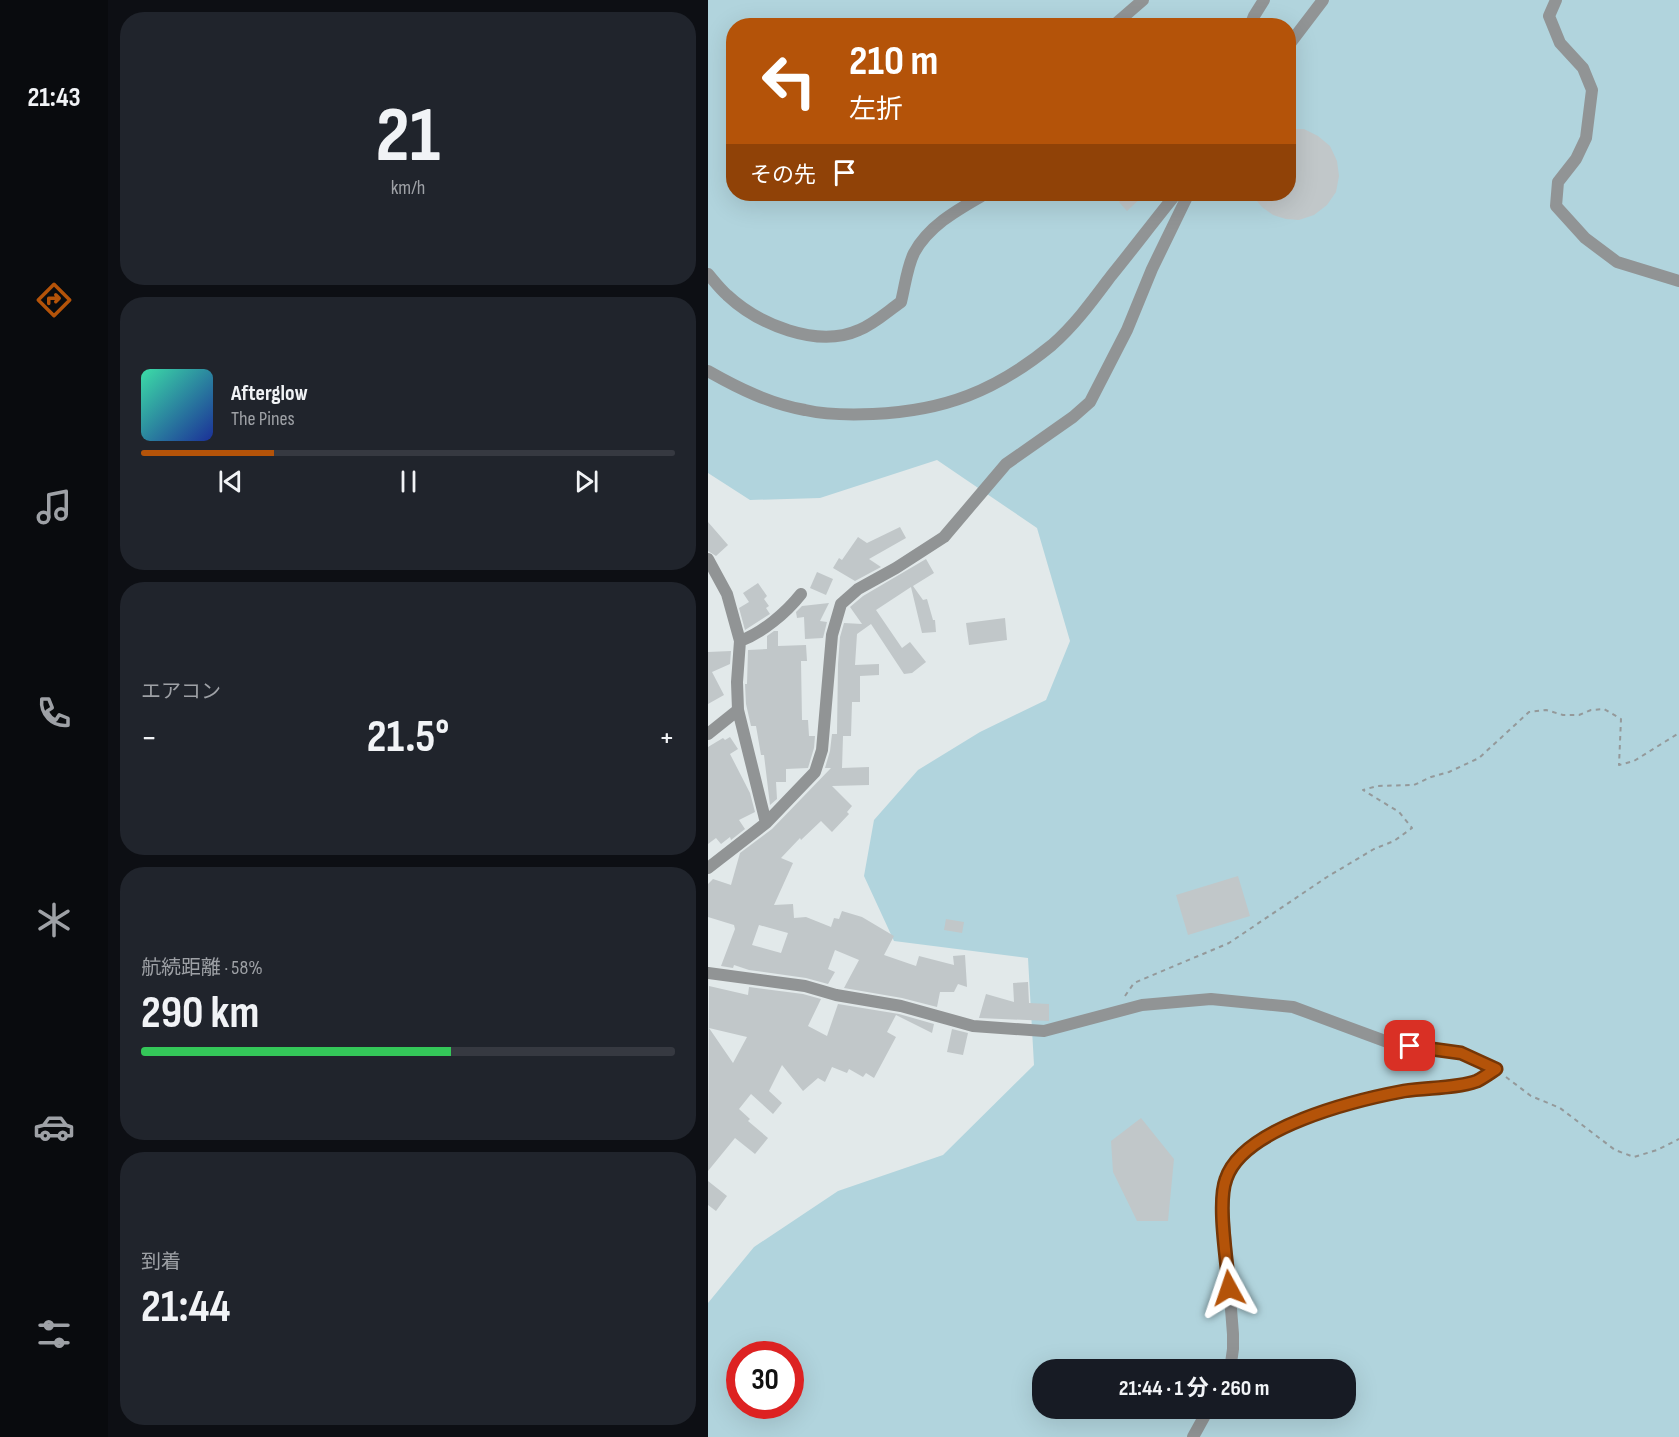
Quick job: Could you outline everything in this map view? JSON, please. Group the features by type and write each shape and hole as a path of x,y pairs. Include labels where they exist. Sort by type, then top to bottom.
{"street":[{"path":"1122,18 1143,0"},
{"path":"1253,18 1264,0"},
{"path":"1296,35 1323,0"},
{"path":"1556,0 1549,16 1560,43 1582,69 1592,90 1586,138 1576,159 1558,182 1556,207 1585,238 1617,262 1679,281"},
{"path":"708,274 726,295 744,309 769,322 808,337 838,337 859,330 901,302 913,254 926,235 973,201"},
{"path":"708,371 768,400 805,410 850,415 930,408 967,397 1014,373 1053,344 1086,310 1171,201"},
{"path":"708,868 766,823 815,772 822,750 832,635 841,604 858,589 944,537 1006,464 1073,417 1090,402 1127,330 1152,269 1185,201"},
{"path":"708,559 727,594 740,641 737,682 738,710 766,823"},
{"path":"740,641 751,637 775,619 801,594"},
{"path":"708,734 738,710"},
{"path":"708,973 805,986 836,995 901,1006 973,1026 1044,1031 1142,1005 1211,999 1293,1007 1393,1044 1461,1053 1496,1069"},
{"path":"1232,1359 1233,1334 1222,1196 1226,1177 1238,1158 1256,1141 1327,1109 1405,1091 1453,1086 1478,1080 1496,1069"},
{"path":"1193,1437 1203,1419"}],"path":[{"path":"1124,1010 1123,999 1134,983 1228,943 1327,877 1374,849 1394,841 1412,828 1399,812 1363,790 1377,786 1414,785 1479,758 1529,712 1546,710 1563,715 1579,715 1591,710 1604,709 1621,719 1619,765 1634,761 1679,733"},
{"path":"1496,1069 1531,1096 1560,1108 1615,1150 1634,1157 1657,1150 1679,1139"}],"shaded area":[{"path":"708,0 1679,0 1679,1437 708,1437 708,1303 754,1247 838,1191 943,1155 1034,1065 1028,958 894,941 864,876 874,820 918,770 980,732 1046,700 1070,641 1037,528 937,460 820,498 750,500 708,473"}],"building":[{"path":"1296,129 1304,129 1318,136 1330,146 1337,161 1339,176 1336,192 1327,205 1314,215 1299,220 1273,215 1257,201 1296,201"},
{"path":"1120,201 1138,201 1127,211"},
{"path":"708,522 728,545 716,556 708,551"},
{"path":"900,527 906,538 869,559 881,567 855,581 833,568 839,558 842,560 858,537 867,543"},
{"path":"926,559 934,573 913,586 923,600 927,599 933,620 935,620 936,632 922,633 911,587 876,610 902,648 910,642 926,662 912,673 904,674 871,624 857,634 855,665 879,664 879,675 860,676 860,702 852,702 851,736 843,736 842,768 869,767 869,785 832,786 852,806 847,812 849,814 832,832 821,821 781,858 793,863 774,905 793,904 794,918 806,917 831,927 834,918 839,919 842,911 862,917 894,936 884,955 916,966 919,956 954,965 953,956 965,955 967,987 958,984 954,992 940,992 937,1007 902,998 844,988 859,960 835,950 828,969 835,972 828,984 806,978 749,970 734,965 733,968 721,966 735,929 734,925 708,917 708,884 713,879 731,885 740,853 772,829 831,768 825,768 832,734 837,734 840,637 844,623 862,624 850,607 863,596","holes":["759,925 788,933 781,953 752,945"]},
{"path":"817,572 833,579 826,595 810,588"},
{"path":"758,583 767,596 764,599 769,606 766,608 770,614 745,630 739,608 749,602 743,593"},
{"path":"829,603 820,621 827,622 823,638 805,639 804,617 797,618 796,612 802,606"},
{"path":"1005,618 1007,640 969,645 966,623"},
{"path":"778,631 778,646 806,645 807,661 801,661 802,720 808,720 809,736 815,736 808,768 786,769 786,782 776,782 777,799 770,805 764,755 761,755 756,726 751,726 746,704 745,684 747,684 748,650 767,649 767,636"},
{"path":"731,651 730,664 712,672 724,695 708,704 708,652"},
{"path":"730,737 738,749 730,754 750,793 755,812 739,820 745,829 731,840 730,837 721,844 716,838 708,844 708,747 723,738 725,740"},
{"path":"1238,876 1250,916 1188,935 1176,895"},
{"path":"946,919 964,922 962,933 944,930"},
{"path":"1028,982 1029,1003 1049,1004 1049,1021 979,1018 986,994 1014,1002 1013,983"},
{"path":"709,986 748,995 749,987 803,994 821,999 808,1026 827,1036 838,1004 899,1014 934,1024 932,1033 896,1015 887,1032 896,1037 874,1078 866,1073 863,1077 849,1069 847,1073 832,1067 825,1082 818,1078 803,1091 782,1065 769,1091 782,1103 773,1114 751,1094 739,1109 750,1119 748,1121 768,1138 755,1154 735,1138 708,1171","holes":["709,1028 747,1037 733,1063"]},
{"path":"952,1029 968,1033 963,1055 947,1052"},
{"path":"1141,1118 1174,1159 1168,1221 1137,1221 1113,1172 1111,1141"},
{"path":"708,1181 727,1196 716,1211 708,1205"}],"route":[{"path":"1229,1288 1222,1196 1226,1177 1238,1158 1256,1141 1327,1109 1405,1091 1453,1086 1478,1080 1496,1069 1461,1053 1410,1046"}]}
